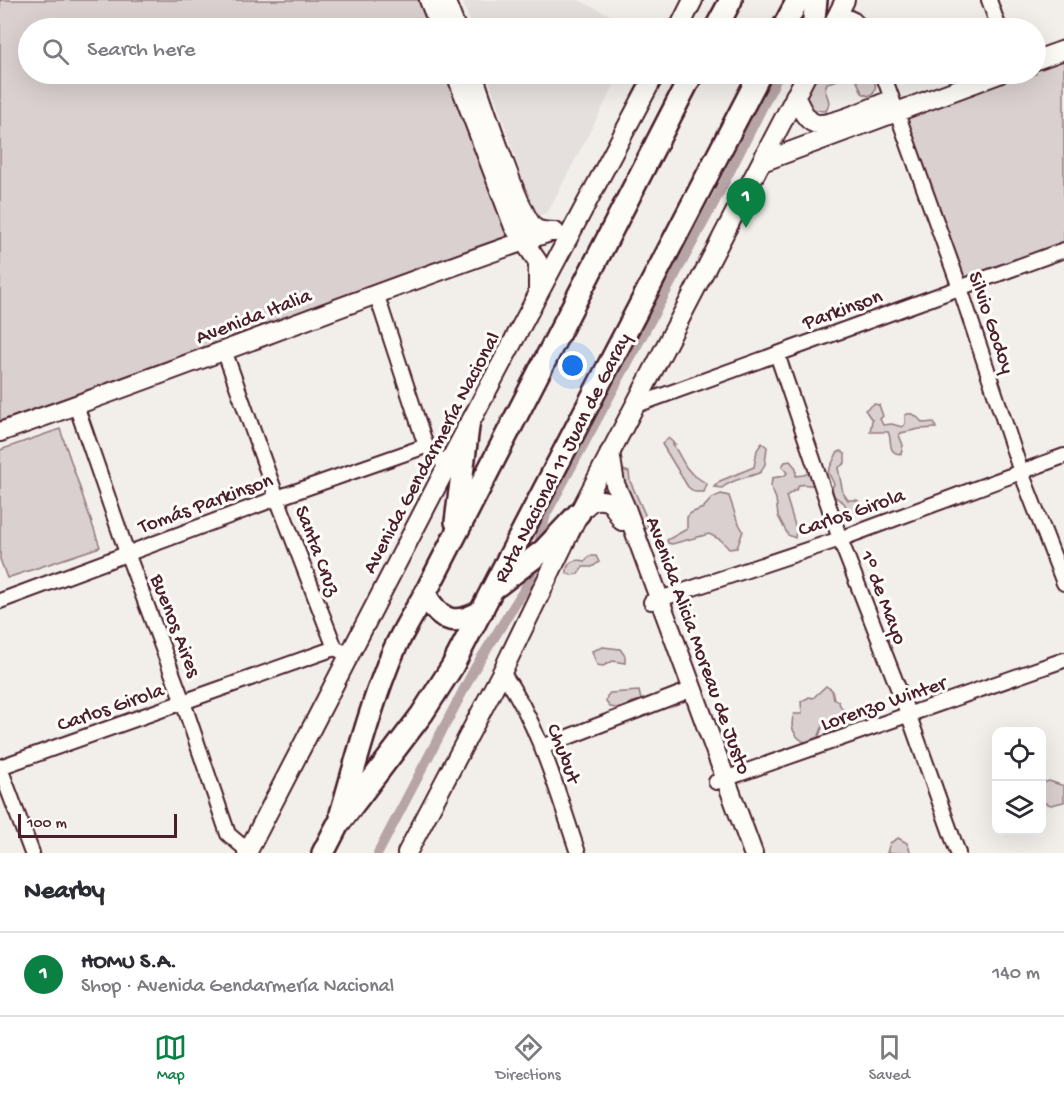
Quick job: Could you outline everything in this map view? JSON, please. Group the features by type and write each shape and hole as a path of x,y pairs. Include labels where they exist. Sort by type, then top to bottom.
{"highway":[{"path":"719,18 731,0"},
{"path":"788,18 798,0"},
{"path":"814,18 816,0"},
{"name":"Ruta Nacional 11 Juan de Garay","path":"337,826 369,715 404,630 425,594 687,84"},
{"name":"Ruta Nacional 11 Juan de Garay","path":"323,853 337,826 422,714 452,667 755,84"},
{"path":"454,535 468,428"},
{"path":"492,590 544,550 579,513"},
{"path":"425,594 433,608 448,619 469,618 482,611"}],"main road":[{"path":"429,0 436,18"},
{"path":"445,0 452,18"},
{"path":"684,18 693,0"},
{"path":"1046,44 1064,38"},
{"path":"1046,56 1064,50"},
{"path":"460,84 505,205 522,242 538,262 538,294"},
{"path":"476,84 518,199 533,226 550,232"},
{"name":"Avenida Gendarmería Nacional","path":"248,852 342,652 468,428 650,84"},
{"path":"406,853 502,672 610,452 802,84"},
{"path":"762,162 941,84"},
{"path":"795,96 806,118 814,123 828,123 965,84"},
{"name":"Avenida Italia","path":"0,432 376,293 550,232 560,232 574,226"},
{"name":"Avenida Alicia Moreau de Justo","path":"610,452 615,484 627,511 655,600 747,852"},
{"name":"Avenida Alicia Moreau de Justo","path":"579,513 591,501 601,499 610,502 621,519 655,600"}],"street":[{"path":"989,0 995,18"},
{"name":"Silvio Godoy","path":"887,84 960,288 1022,472 1064,583"},
{"name":"Parkinson","path":"634,406 1064,250"},
{"path":"376,293 426,447 447,466"},
{"name":"Santa Cruz","path":"224,350 277,498 342,652"},
{"name":"1° de Mayo","path":"777,354 840,539 909,716 958,853"},
{"name":"Buenos Aires","path":"76,405 228,834 248,852"},
{"name":"Tomás Parkinson","path":"0,601 277,498 426,447"},
{"name":"Carlos Girola","path":"655,600 840,539 1064,456"},
{"name":"Carlos Girola","path":"0,768 183,702 342,652"},
{"name":"Lorenzo Winter","path":"720,780 909,716 1064,660"},
{"name":"Chubut","path":"502,672 518,696 542,747 578,853"},
{"path":"542,747 688,691"},
{"path":"0,768 32,853"}],"shaded area":[{"path":"0,0 430,0 436,18 18,18 18,84 461,84 517,241 0,421"},
{"path":"462,0 578,0 617,18 468,18"},
{"path":"1064,55 1064,243 961,282 901,114 985,84 1046,84 1046,61"},
{"path":"490,84 615,84 548,212 536,217"},
{"path":"807,84 827,84 825,89 829,102 826,111 813,109 802,92"},
{"path":"858,84 875,84 873,94 868,96 862,93"},
{"path":"874,404 879,405 883,425 892,424 902,427 905,424 905,415 910,414 915,415 923,423 934,422 936,428 901,433 899,435 903,445 901,454 896,453 892,449 888,432 870,432 872,420 865,410"},
{"path":"60,429 100,547 7,578 0,559 0,450"},
{"path":"668,438 675,444 673,444 686,467 707,484 704,492 695,492 688,487 662,444"},
{"path":"762,443 767,447 765,464 761,472 722,488 714,487 720,481 754,467 757,450"},
{"path":"841,451 845,454 845,463 838,468 843,493 848,500 857,500 864,506 865,510 862,514 850,514 844,503 834,496 832,488 834,484 828,472 837,453"},
{"path":"790,461 796,468 796,476 812,471 820,485 799,485 786,496 796,529 795,538 788,535 778,516 776,499 771,487 772,478 784,476 787,473 782,466 785,462"},
{"path":"623,470 629,472 630,481 647,519 648,528 643,532 619,473"},
{"path":"721,494 729,496 743,531 737,548 729,549 721,540 709,534 672,544 668,543 667,540 687,529 687,517 691,513 703,508 712,498"},
{"path":"589,556 596,556 599,562 592,567 583,567 578,574 567,573 570,563 578,560 585,561"},
{"path":"603,647 620,649 625,656 625,663 613,661 603,666 597,665 592,651"},
{"path":"826,686 832,690 834,699 838,701 842,709 853,715 852,724 849,727 840,726 836,719 824,723 818,738 812,744 807,743 798,738 793,730 794,714 802,714 801,702 809,697 813,698"},
{"path":"639,691 641,700 630,703 623,709 610,707 606,702 610,693"},
{"path":"1046,782 1064,786 1064,802 1051,805 1046,803"},
{"path":"898,838 907,843 911,853 887,853 890,843"}],"waterway":[{"path":"538,547 546,514 715,201 774,84"},
{"path":"378,853 475,668 529,582 534,564"}],"place":[{"name":"HOMU S.A.","path":"746,228"}]}
